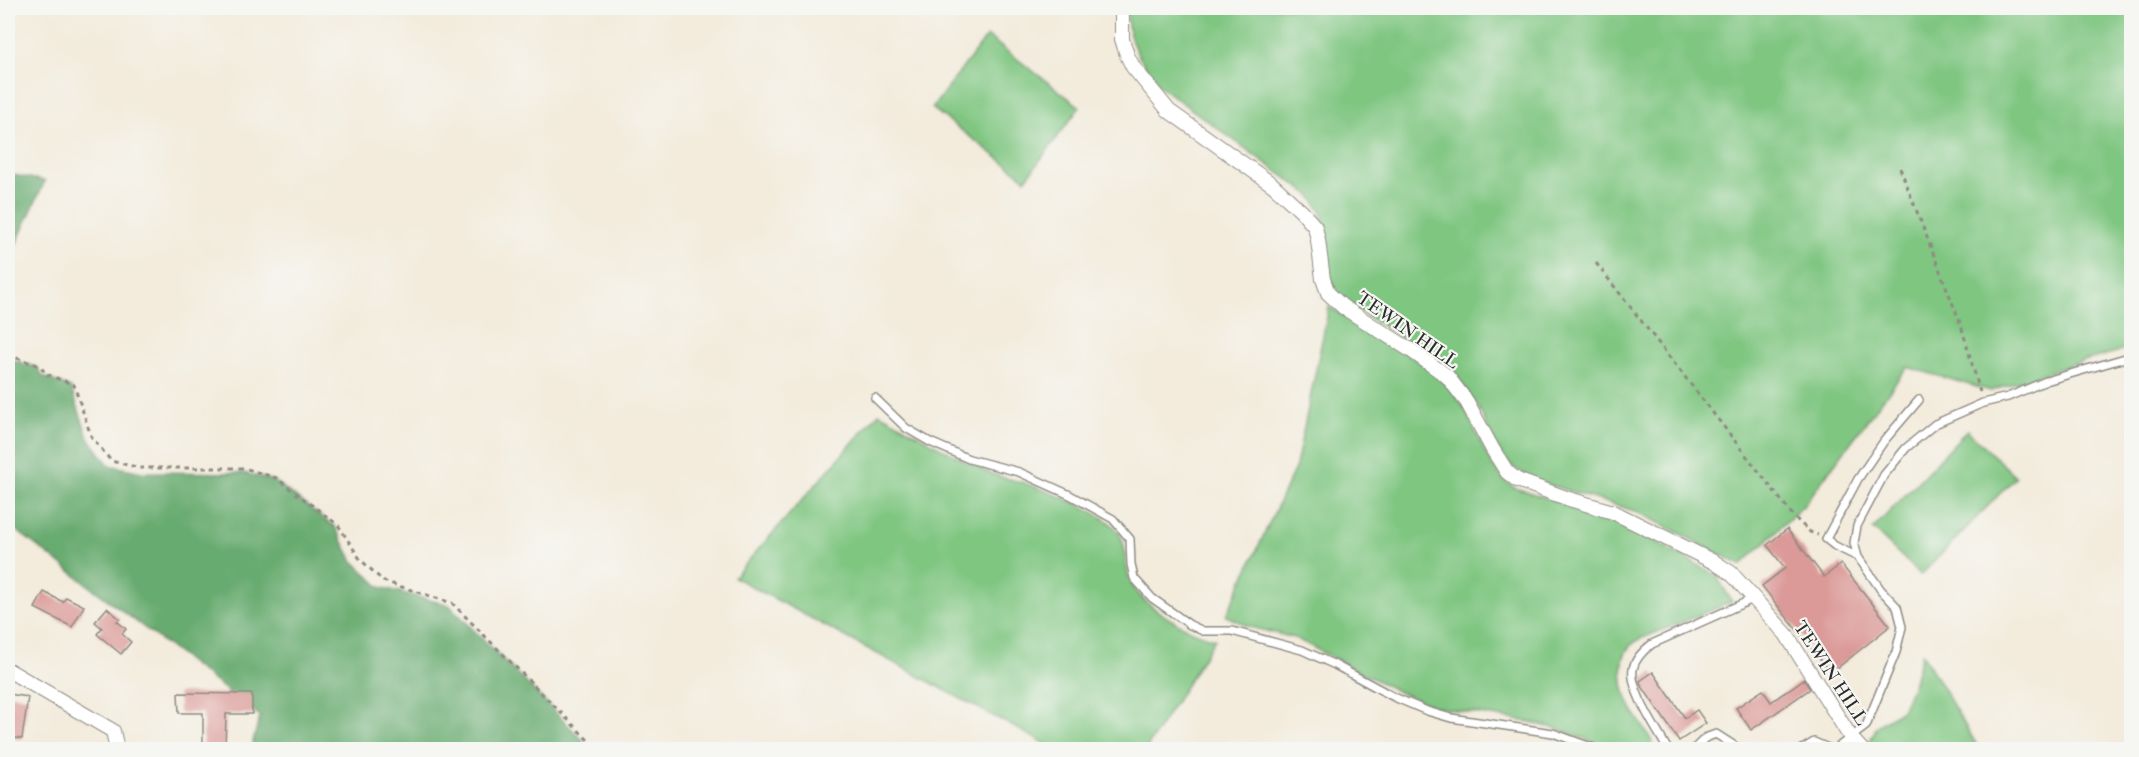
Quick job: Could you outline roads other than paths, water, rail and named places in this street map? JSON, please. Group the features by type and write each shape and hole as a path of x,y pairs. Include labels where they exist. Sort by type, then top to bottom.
{"street":[{"name":"TEWIN HILL","path":"1122,8 1122,39 1127,55 1133,67 1169,111 1273,185 1315,227 1323,279 1328,293 1343,307 1447,376 1467,402 1507,472 1517,480 1613,512 1714,562 1731,573 1786,633 1851,738 1862,750"},
{"path":"8,670 113,732 117,750"}],"lane":[{"path":"1801,750 1814,742 1834,750 1866,726 1896,652 1902,627 1897,607 1881,590 1858,557 1854,543 1857,526 1884,475 1906,448 1935,424 1983,403 2008,397 2046,381 2132,356"},
{"path":"875,398 906,428 930,442 969,459 1019,472 1070,495 1113,519 1130,539 1134,578 1152,598 1190,625 1203,631 1232,631 1302,650 1394,697 1427,711 1451,718 1553,733 1599,750"},
{"path":"1858,557 1826,539 1858,479 1884,441 1919,400"},
{"path":"1668,750 1638,694 1633,677 1637,659 1642,651 1652,644 1755,598"},
{"path":"1693,750 1705,738 1716,734 1741,750"}]}
